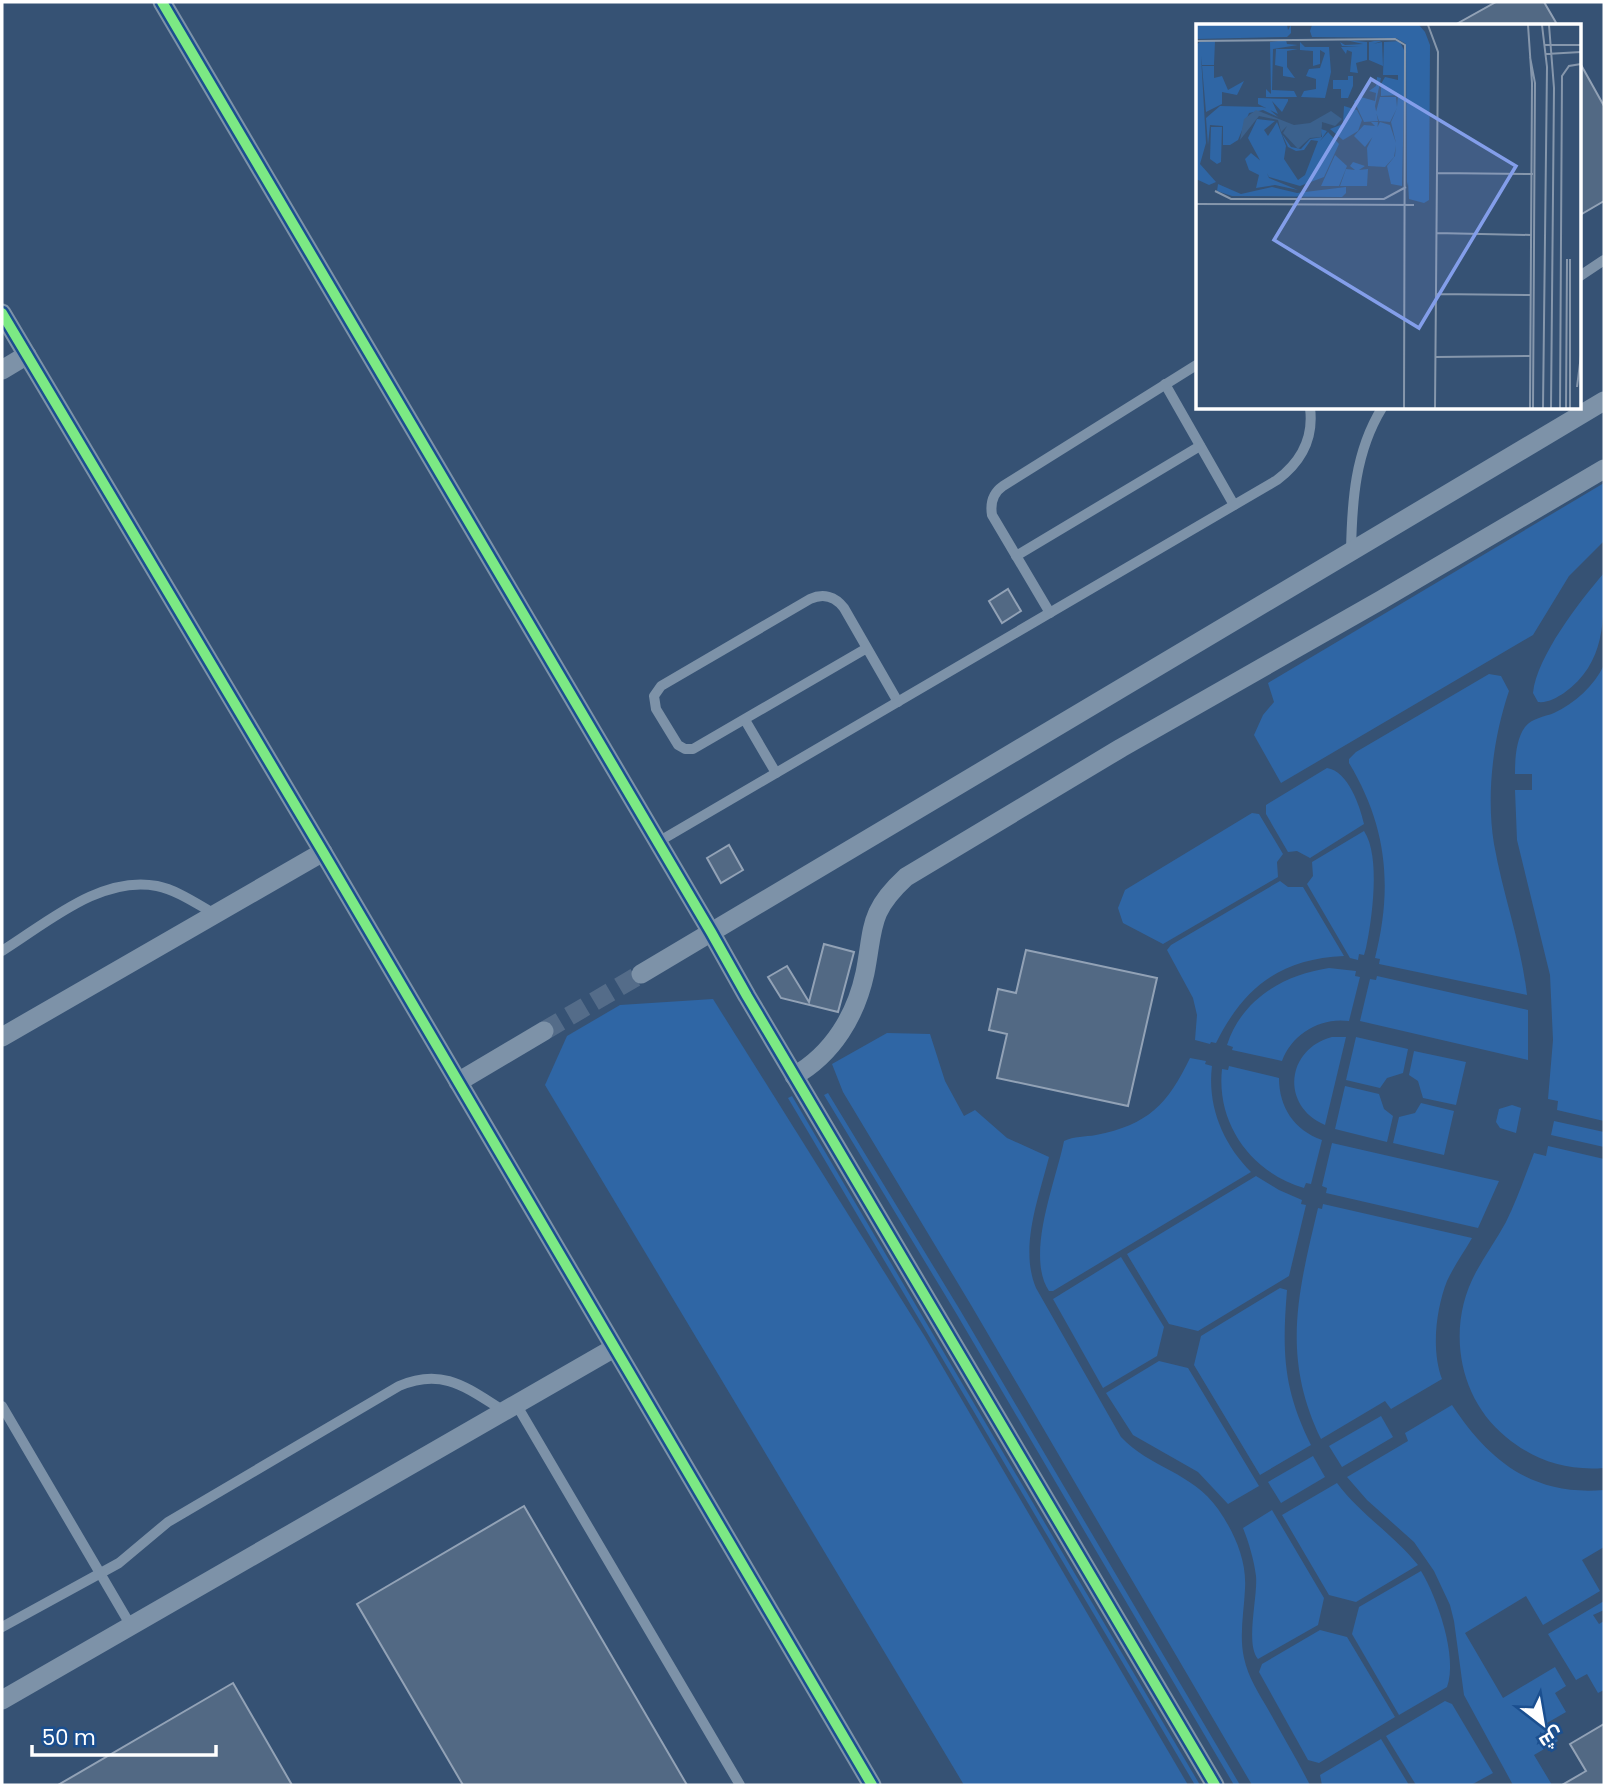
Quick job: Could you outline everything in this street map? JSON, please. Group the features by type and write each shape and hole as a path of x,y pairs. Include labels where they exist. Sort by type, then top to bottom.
{"street":[{"path":"162,2 1215,1785"},
{"path":"2,313 872,1785"},
{"path":"2,370 27,355"},
{"path":"641,974 1351,551 1579,410"},
{"path":"794,1076 825,1053 844,1028 864,975 873,923 886,897 906,877 1109,755 1604,469"},
{"path":"2,1037 323,852"},
{"path":"458,1082 544,1031"},
{"path":"2,1700 614,1348"}],"lane":[{"path":"1582,275 1604,260"},
{"path":"1050,613 992,515 991,502 998,490 1196,365"},
{"path":"1166,384 1234,505"},
{"path":"658,842 1277,480 1298,460 1310,433 1310,410"},
{"path":"1351,551 1356,474 1369,434 1381,410"},
{"path":"1016,556 1200,446"},
{"path":"867,648 697,747 685,749 676,741 656,709 654,696 661,686 816,596 829,596 840,602 867,648 898,702"},
{"path":"745,719 776,773"},
{"path":"2,951 94,893 126,884 159,887 175,892 215,914"},
{"path":"2,1627 119,1563 168,1522 386,1393 413,1380 428,1378 453,1381 510,1407 740,1785"},
{"path":"2,1406 131,1626"}],"shaded area":[{"path":"1604,483 1604,541 1569,576 1533,635 1281,783 1254,735 1263,715 1274,702 1268,683"},
{"path":"1604,573 1600,639 1588,668 1564,693 1549,701 1538,702 1533,693 1542,663 1572,614"},
{"path":"1604,665 1604,1121 1557,1110 1558,1101 1548,1099 1553,1040 1550,975 1517,840 1515,790 1532,790 1532,774 1515,774 1518,743 1525,727 1576,699 1595,680"},
{"path":"1489,674 1501,676 1509,691 1492,767 1492,825 1527,995 1379,964 1380,959 1375,958 1384,906 1383,858 1372,810 1349,763 1349,759 1356,752"},
{"path":"1327,768 1341,775 1347,782 1364,824 1310,858 1297,851 1288,852 1266,814 1266,805"},
{"path":"1252,813 1259,814 1283,854 1277,862 1278,877 1163,944 1123,923 1118,908 1125,890"},
{"path":"1364,831 1372,856 1374,888 1366,948 1364,955 1359,954 1358,960 1350,958 1307,884 1313,876 1312,862"},
{"path":"1280,881 1288,887 1303,887 1344,956 1321,958 1283,970 1266,980 1239,1006 1216,1043 1195,1040 1197,1015 1193,998 1167,950 1171,945"},
{"path":"1329,968 1356,971 1355,976 1360,977 1349,1021 1338,1020 1308,1029 1293,1043 1282,1061 1232,1050 1233,1047 1227,1045 1243,1015 1266,992 1280,983 1312,971"},
{"path":"1377,976 1528,1010 1528,1060 1360,1021 1370,979 1376,980"},
{"path":"713,999 925,1337 1188,1785 964,1785 545,1085 567,1036 620,1005"},
{"path":"887,1033 930,1034 945,1081 964,1116 975,1110 1007,1138 1049,1157 1030,1240 1031,1273 1036,1288 1121,1437 1145,1456 1196,1486 1218,1509 1229,1527 1244,1568 1242,1641 1246,1665 1254,1685 1310,1785 1252,1785 843,1092 832,1064"},
{"path":"1332,1037 1346,1037 1325,1125 1310,1116 1301,1105 1295,1092 1294,1078 1305,1053 1317,1043"},
{"path":"1356,1037 1408,1049 1403,1073 1387,1078 1380,1088 1346,1080"},
{"path":"1414,1051 1466,1062 1456,1105 1423,1098 1418,1081 1409,1075"},
{"path":"1190,1058 1206,1061 1205,1064 1212,1066 1212,1096 1219,1123 1232,1149 1251,1172 1049,1291 1042,1276 1041,1238 1064,1141 1114,1131 1143,1118 1164,1100"},
{"path":"1229,1066 1279,1078 1282,1099 1290,1116 1303,1130 1322,1140 1311,1184 1306,1183 1304,1188 1285,1181 1268,1171 1241,1144 1225,1109 1222,1069 1228,1070"},
{"path":"1345,1086 1379,1094 1384,1109 1393,1116 1387,1142 1335,1129"},
{"path":"828,1093 960,1310 1240,1785 1234,1785 956,1313 824,1095"},
{"path":"792,1096 1200,1785 1195,1785 788,1098"},
{"path":"1421,1103 1454,1111 1444,1155 1393,1143 1399,1117 1415,1113"},
{"path":"1512,1105 1521,1108 1516,1133 1500,1128 1496,1122 1499,1109"},
{"path":"1554,1121 1604,1132 1604,1147 1551,1135"},
{"path":"1332,1143 1499,1181 1478,1228 1326,1193 1327,1188 1322,1186"},
{"path":"1548,1146 1604,1159 1604,1468 1577,1468 1552,1463 1528,1452 1506,1437 1490,1421 1477,1402 1462,1360 1461,1316 1467,1293 1476,1272 1506,1222 1534,1153 1546,1156"},
{"path":"1256,1176 1302,1200 1301,1204 1306,1205 1289,1276 1198,1331 1169,1324 1127,1254"},
{"path":"1323,1204 1472,1238 1447,1281 1440,1304 1436,1343 1442,1379 1391,1409 1385,1401 1321,1439 1301,1380 1297,1324 1304,1268 1318,1208 1322,1209"},
{"path":"1121,1257 1164,1327 1157,1356 1103,1388 1053,1299"},
{"path":"1280,1288 1287,1290 1285,1352 1290,1388 1311,1445 1260,1475 1194,1365 1201,1336"},
{"path":"1159,1361 1188,1368 1259,1486 1228,1504 1198,1472 1133,1435 1106,1393"},
{"path":"1452,1405 1482,1443 1498,1459 1516,1471 1535,1481 1556,1487 1604,1490 1604,1547 1582,1560 1600,1591 1543,1625 1526,1596 1465,1633 1503,1698 1555,1667 1566,1686 1555,1693 1566,1712 1547,1723 1558,1741 1534,1755 1552,1785 1513,1785 1464,1695 1454,1621 1450,1605 1434,1571 1414,1542 1367,1500 1347,1477 1408,1441 1405,1433"},
{"path":"1381,1416 1393,1437 1342,1467 1329,1446"},
{"path":"1313,1456 1325,1477 1281,1503 1268,1482"},
{"path":"1337,1483 1418,1565 1356,1602 1329,1595 1282,1515"},
{"path":"1272,1510 1324,1598 1318,1625 1258,1659 1252,1643 1256,1576 1243,1528"},
{"path":"1421,1571 1444,1628 1450,1674 1447,1687 1399,1715 1352,1634 1359,1607"},
{"path":"1604,1601 1604,1610 1593,1615 1599,1624 1604,1621 1604,1690 1598,1693 1587,1674 1576,1680 1548,1634"},
{"path":"1320,1630 1347,1637 1395,1717 1319,1763 1308,1760 1259,1672 1262,1664"},
{"path":"1445,1701 1452,1704 1493,1773 1471,1785 1416,1785 1386,1736"},
{"path":"1381,1739 1409,1785 1322,1785 1320,1775"}],"building":[{"path":"1496,2 1544,2 1557,24 1457,24"},
{"path":"1582,67 1604,106 1604,201 1582,214"},
{"path":"1008,589 1021,611 1002,623 989,601"},
{"path":"729,845 743,870 721,883 707,858"},
{"path":"824,944 854,952 838,1012 781,998 768,977 787,966 809,1002"},
{"path":"1026,950 1157,978 1128,1106 997,1078 1007,1034 989,1030 998,989 1016,993"},
{"path":"524,1506 687,1785 463,1785 357,1604"},
{"path":"233,1683 292,1785 58,1785"},
{"path":"1604,1724 1604,1785 1562,1785 1586,1771 1570,1744"}],"tunnel":[{"path":"544,1031 641,974"}],"cycle path":[{"path":"162,2 1215,1785"},
{"path":"2,313 872,1785"}]}
